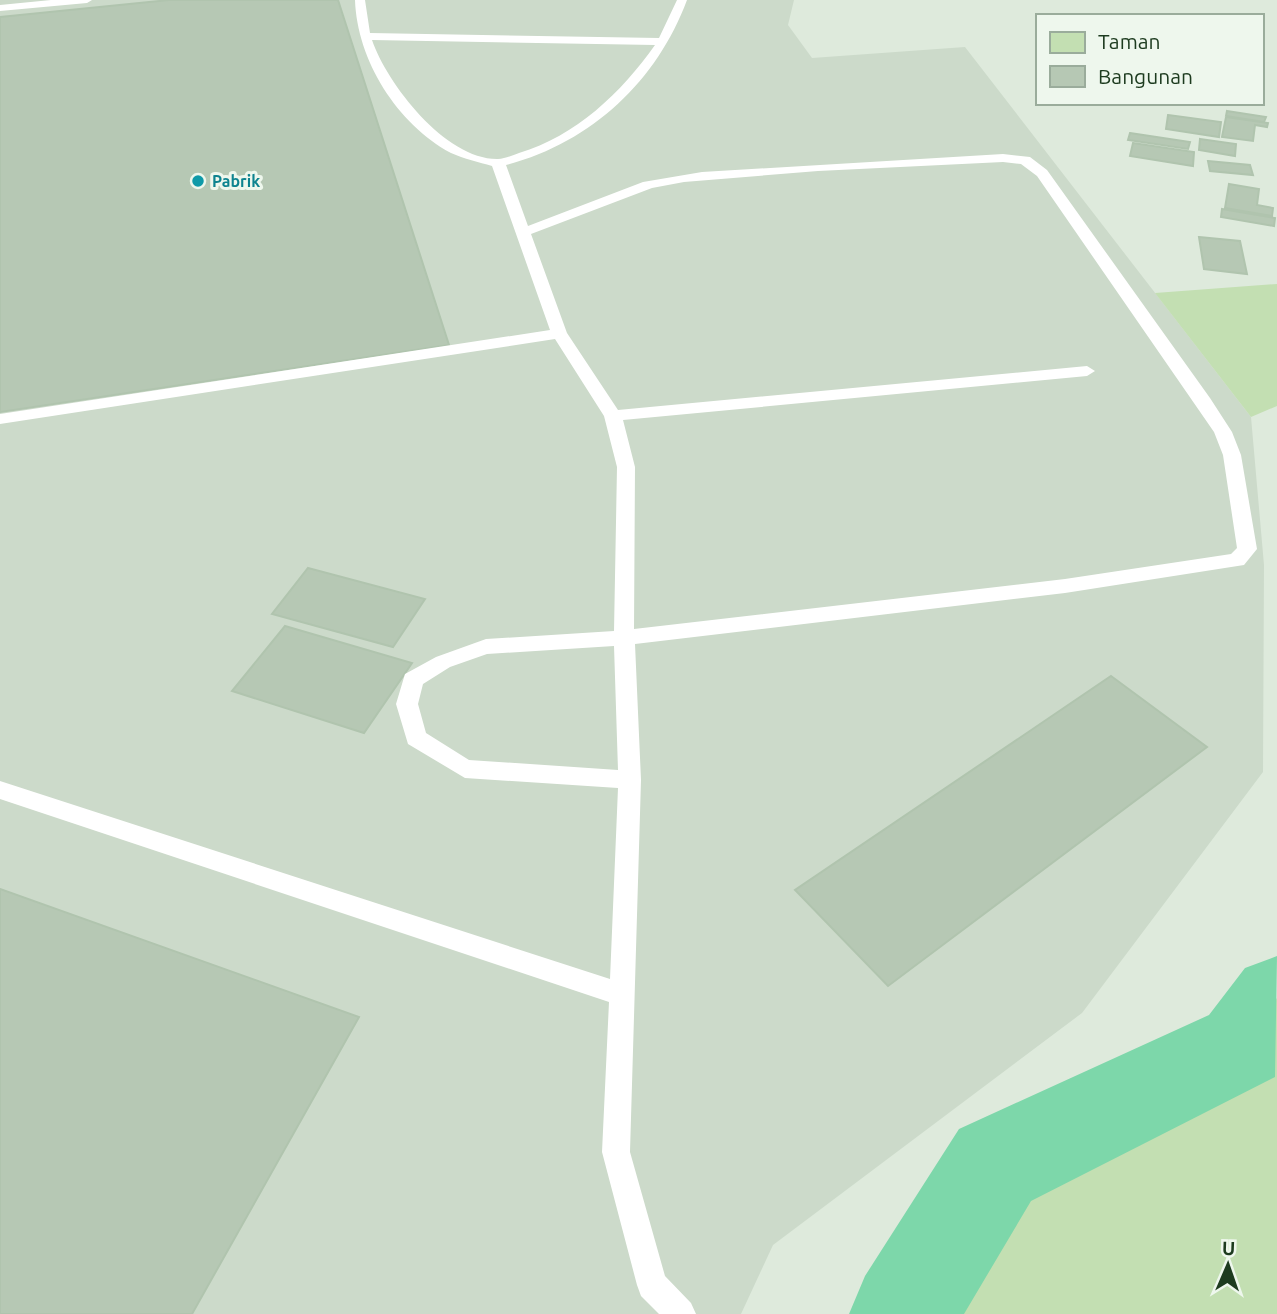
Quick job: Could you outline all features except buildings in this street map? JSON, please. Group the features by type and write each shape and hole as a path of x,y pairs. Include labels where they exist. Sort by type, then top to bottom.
{"lane":[{"path":"0,8 78,0"},
{"path":"360,0 359,14 366,36 387,84 426,130 457,150 498,163 546,148 591,120 619,97 664,43 682,0"},
{"path":"366,36 664,43"},
{"path":"524,232 648,185 669,180 866,164 1003,158 1025,160 1042,173 1196,391 1223,432 1232,456 1247,549 1237,560 1079,584 624,638 486,647 443,662 413,680 407,704 416,738 465,769 630,780"},
{"path":"498,163 559,333 614,416 626,467 624,638 630,780 616,1152 652,1285 680,1314"},
{"path":"0,419 559,333"},
{"path":"614,416 1087,371"},
{"path":"0,790 623,995"}],"shaded area":[{"path":"0,0 794,0 788,25 812,58 965,47 1251,417 1264,565 1263,772 1082,1013 773,1245 741,1314 0,1314"}],"green space":[{"path":"1277,284 1277,406 1251,417 1155,293"},
{"path":"1277,998 1277,1314 903,1314 995,1165 1242,1046"}],"waterway":[{"path":"903,1314 995,1165 1242,1046 1277,998"}],"place":[{"name":"Pabrik","path":"198,181"}]}
